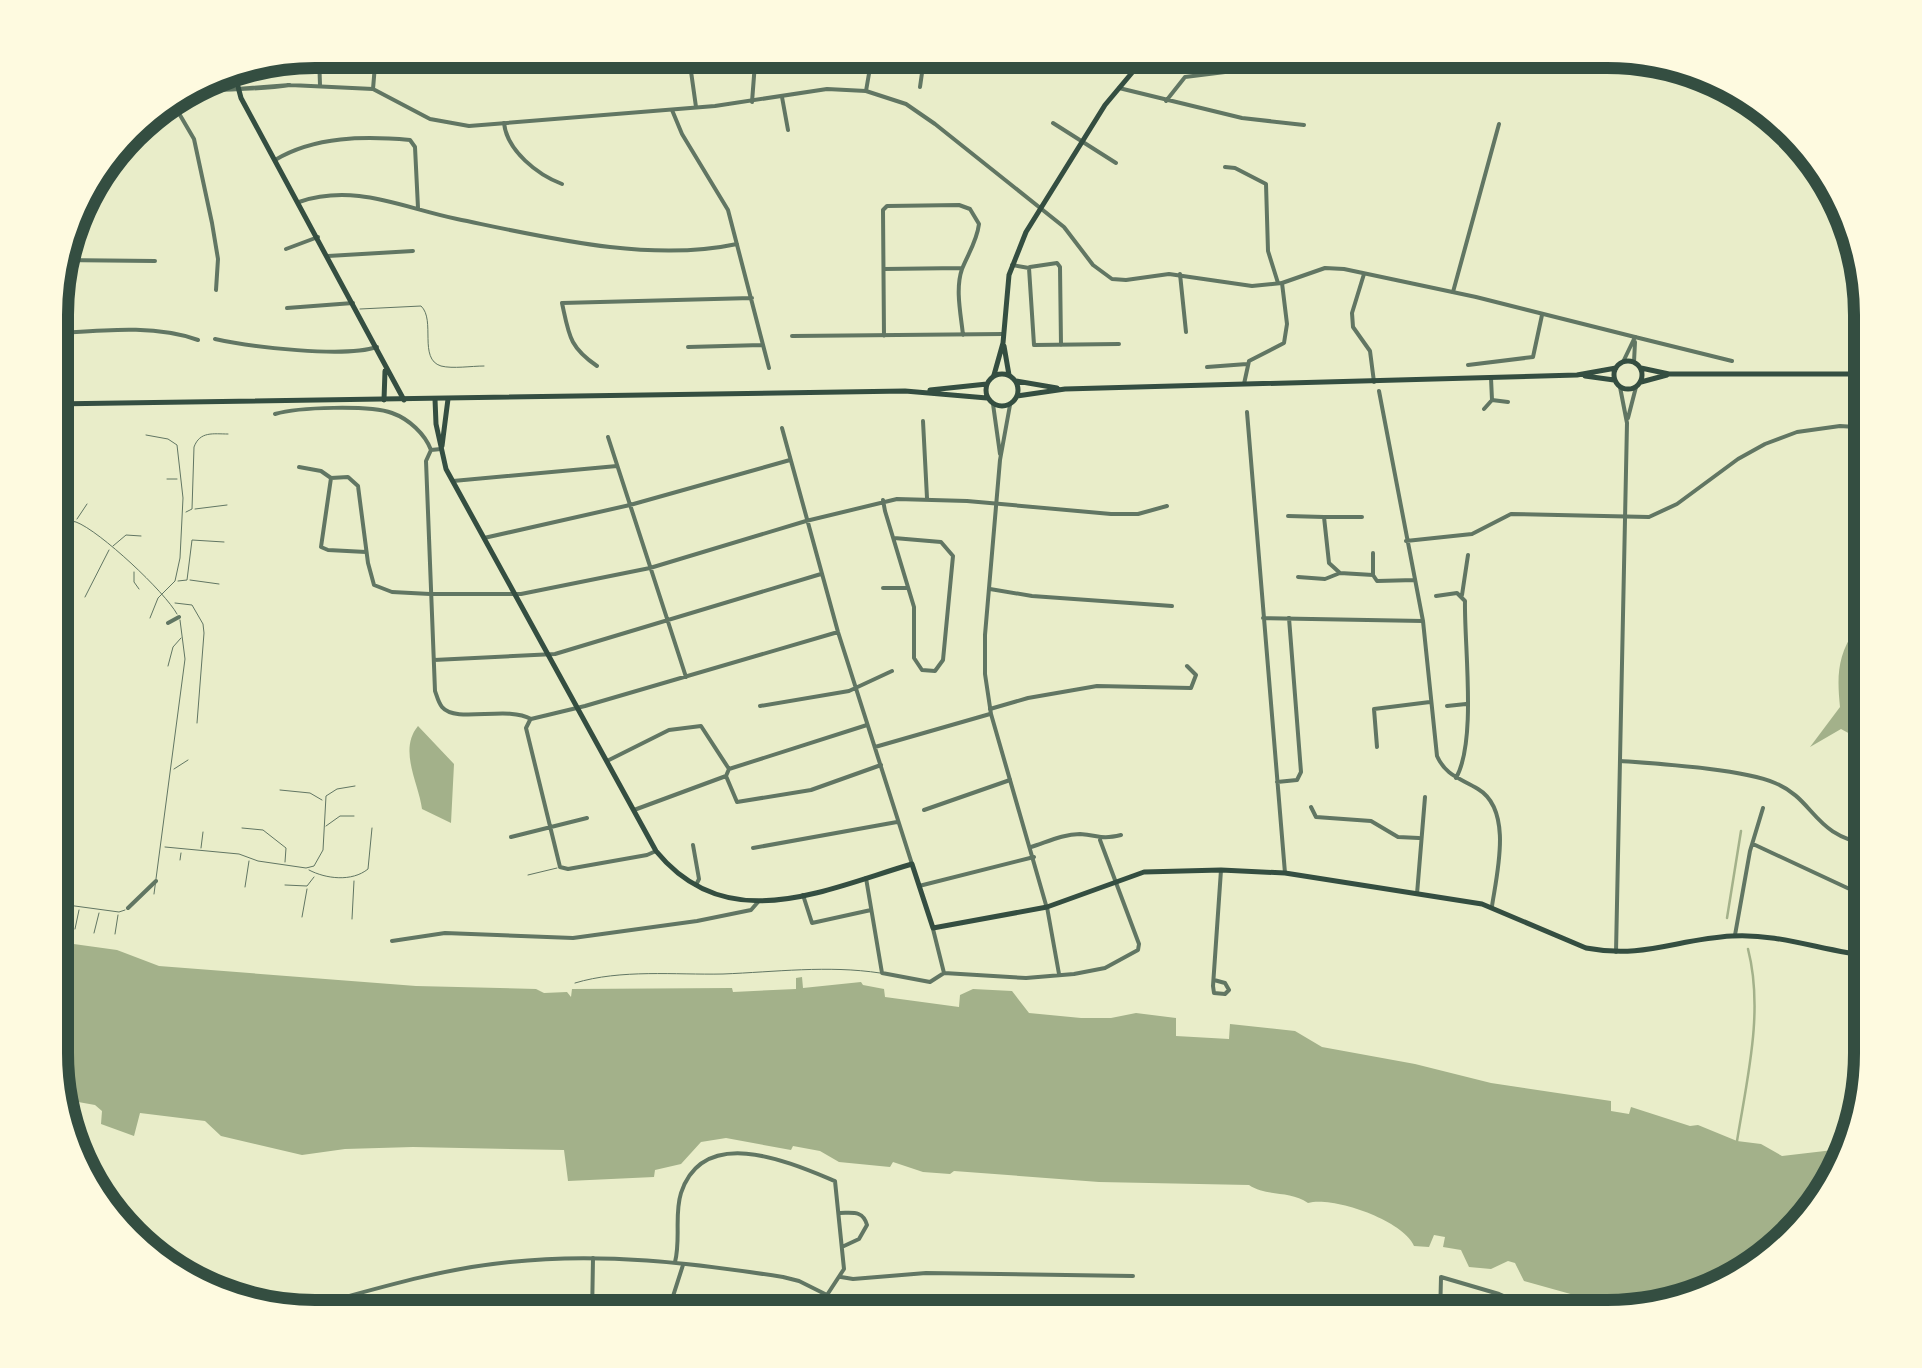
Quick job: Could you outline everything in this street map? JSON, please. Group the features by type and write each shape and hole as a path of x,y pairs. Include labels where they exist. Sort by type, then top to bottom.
{"main road":[{"path":"1065,389 1016,381 1009,375 1004,334 1012,265 1082,142 1136,68"},
{"path":"235,81 404,400"},
{"path":"68,404 920,392 987,384 994,376 1004,343"},
{"path":"920,392 988,398 994,404 1010,405 1018,396 1065,389 1578,375 1616,368 1622,362 1634,362 1641,368 1668,374 1854,374"},
{"path":"384,400 385,368"},
{"path":"1616,368 1615,380 1620,387 1639,385 1668,374"},
{"path":"1639,385 1641,368"},
{"path":"994,376 1009,375"},
{"path":"1578,375 1615,380"},
{"path":"1016,381 1018,396"},
{"path":"987,384 988,398"},
{"path":"435,399 441,449 453,481 606,761 656,850 676,872 712,893 758,902 782,901 912,864 933,928 1047,907 1162,869 1285,873 1492,906 1586,948 1616,953 1735,936 1765,937 1854,953"},
{"path":"441,449 448,400"}],"street":[{"path":"319,68 320,85"},
{"path":"373,68 373,90"},
{"path":"691,68 696,107"},
{"path":"752,102 755,68"},
{"path":"866,91 870,68"},
{"path":"920,86 923,68"},
{"path":"1166,101 1185,78 1233,71"},
{"path":"212,90 250,91 290,85 373,90 443,123 468,126 752,102 827,89 866,91 917,111 1072,234 1093,265 1108,277 1126,280 1180,274 1252,286 1280,283 1325,268 1453,292 1732,361"},
{"path":"1119,88 1242,118 1304,126"},
{"path":"782,96 788,130"},
{"path":"177,110 194,140 218,259 216,290"},
{"path":"672,110 728,210 769,368"},
{"path":"1053,123 1116,163"},
{"path":"504,124 506,138 514,149 549,179 562,184"},
{"path":"1453,292 1499,124"},
{"path":"274,160 327,141 373,137 410,140 416,147 418,211"},
{"path":"1207,367 1247,364 1284,343 1287,330 1280,283 1268,251 1266,184 1235,168 1224,167"},
{"path":"299,202 374,196 418,211 643,250 738,244"},
{"path":"884,336 883,210 888,206 959,205 970,209 979,224 968,261 962,268 963,335"},
{"path":"286,249 318,237"},
{"path":"328,256 413,251"},
{"path":"74,260 155,261"},
{"path":"1012,265 1028,268 1057,263 1060,267 1062,345"},
{"path":"884,269 962,268"},
{"path":"1028,268 1031,341 1038,346 1120,344"},
{"path":"1180,274 1186,332"},
{"path":"1364,274 1352,313 1353,327 1370,351 1374,382"},
{"path":"597,366 577,352 562,303 752,298"},
{"path":"287,308 353,303"},
{"path":"1468,364 1533,357 1542,314"},
{"path":"68,333 154,330 198,340"},
{"path":"792,336 1004,334"},
{"path":"1622,362 1636,337"},
{"path":"1634,362 1636,337"},
{"path":"216,338 254,347 334,350 377,346"},
{"path":"688,347 762,345"},
{"path":"1244,384 1247,364"},
{"path":"1484,409 1492,400 1491,378"},
{"path":"1627,423 1639,385"},
{"path":"1616,953 1627,423 1620,387"},
{"path":"1379,391 1378,408 1423,620 1437,756 1449,775 1487,796 1496,812 1492,906"},
{"path":"1492,400 1508,402"},
{"path":"994,404 1000,460"},
{"path":"1010,405 1000,460 984,635 991,711 1034,856 1060,974"},
{"path":"275,414 330,410 390,412 426,438 431,450 426,460 435,691 442,708 453,714 518,712 531,719 838,632"},
{"path":"1247,412 1285,873"},
{"path":"924,420 927,498"},
{"path":"1406,541 1472,534 1511,514 1656,514 1765,444 1797,432 1854,427"},
{"path":"782,428 838,632 912,864"},
{"path":"608,437 686,677"},
{"path":"431,450 441,449"},
{"path":"484,538 630,505 790,460"},
{"path":"453,481 618,466"},
{"path":"299,467 322,470 331,478 348,478 358,486 371,579 378,588 430,594 515,595 650,568 883,500 927,498 1110,514 1138,514 1168,506"},
{"path":"331,478 321,547 366,552"},
{"path":"883,500 908,588 914,607 914,658 922,670 935,671 943,660 953,556 941,542 894,538"},
{"path":"1288,516 1362,517"},
{"path":"1324,517 1328,563 1340,573"},
{"path":"1372,575 1373,553"},
{"path":"1462,596 1468,556"},
{"path":"1298,577 1326,579 1340,573 1372,575 1377,580 1415,580"},
{"path":"434,660 549,655 821,574"},
{"path":"883,588 908,588"},
{"path":"990,589 1032,596 1172,606"},
{"path":"1436,596 1448,593 1462,596 1465,601 1468,659 1464,752 1456,778"},
{"path":"168,623 179,617"},
{"path":"1262,618 1423,620"},
{"path":"1277,782 1297,780 1302,772 1288,618"},
{"path":"875,747 1028,698 1097,686 1191,688 1196,684 1196,676 1186,666"},
{"path":"760,706 855,688 892,671"},
{"path":"1377,747 1374,709 1430,702"},
{"path":"1447,706 1466,704"},
{"path":"531,719 526,728 560,867 648,855 656,850"},
{"path":"729,768 867,725"},
{"path":"606,761 669,730 701,726 729,768"},
{"path":"1620,761 1754,776 1784,788 1830,832 1854,840"},
{"path":"729,768 726,776 737,802 812,790 881,765"},
{"path":"634,810 726,776"},
{"path":"924,810 1010,780"},
{"path":"1417,894 1425,797"},
{"path":"1310,807 1316,817 1371,822 1398,837 1420,838"},
{"path":"1735,936 1752,844 1763,808"},
{"path":"512,838 587,818"},
{"path":"754,848 897,822"},
{"path":"1031,847 1072,835 1100,840 1121,834"},
{"path":"866,878 882,973 930,982 944,973 1026,978 1105,968 1138,950 1139,944 1100,840"},
{"path":"1752,844 1854,890"},
{"path":"693,845 699,879 696,885"},
{"path":"919,886 1034,856"},
{"path":"1214,980 1221,870"},
{"path":"128,908 156,881"},
{"path":"803,895 812,923 871,910"},
{"path":"392,941 445,933 573,938 697,921 752,910 758,902"},
{"path":"933,928 944,973"},
{"path":"675,1262 680,1245 680,1194 713,1154 784,1160 836,1181 844,1269 827,1295"},
{"path":"840,1213 863,1215 867,1224 860,1239 844,1246"},
{"path":"592,1300 593,1258"},
{"path":"343,1300 483,1265 593,1258 683,1262 783,1277 800,1281 833,1300"},
{"path":"671,1300 683,1262"},
{"path":"840,1277 926,1273 1133,1276"},
{"path":"1440,1300 1441,1277 1514,1300"}],"lane":[{"path":"357,311 364,307 421,306 428,317 433,361 442,366 484,366"},
{"path":"192,509 196,440 204,434 228,434"},
{"path":"146,436 168,438 177,445 183,512 175,581 150,618"},
{"path":"166,479 180,478"},
{"path":"76,522 87,504"},
{"path":"183,512 227,505"},
{"path":"68,521 76,522 111,548 163,594 179,617 184,638 185,659 154,894"},
{"path":"85,597 102,558 111,548 126,535 141,536"},
{"path":"187,580 192,540 224,542"},
{"path":"136,570 134,582 139,589"},
{"path":"175,581 220,584"},
{"path":"172,604 192,604 203,624 197,723"},
{"path":"168,666 176,641 184,638"},
{"path":"171,769 177,770 188,760"},
{"path":"323,803 337,789 354,786"},
{"path":"162,846 306,868 314,866 319,860 324,828 320,796 280,790"},
{"path":"324,828 340,816 354,816"},
{"path":"242,828 263,830 286,848 285,865"},
{"path":"306,868 316,874 354,878 368,869 372,828"},
{"path":"200,851 203,832"},
{"path":"180,860 182,849"},
{"path":"246,887 249,858"},
{"path":"528,875 560,867"},
{"path":"302,916 307,886 316,874"},
{"path":"352,920 354,878"},
{"path":"285,885 307,886"},
{"path":"68,905 119,912 128,908"},
{"path":"74,929 79,907"},
{"path":"94,932 100,910"},
{"path":"115,934 119,912"},
{"path":"574,983 589,978 808,969 882,973"}],"shaded area":[{"path":"1854,632 1854,735 1841,729 1810,747 1840,707 1839,676"},
{"path":"418,726 454,764 451,823 422,809 410,756 412,735"},
{"path":"68,943 117,950 159,966 416,986 536,989 544,993 567,992 571,997 572,989 796,989 796,978 802,977 803,988 861,982 884,989 885,997 959,1007 960,995 973,989 1012,991 1029,1013 1111,1018 1136,1013 1176,1018 1176,1036 1229,1039 1230,1024 1295,1031 1322,1047 1491,1083 1611,1101 1611,1111 1629,1114 1631,1107 1690,1126 1698,1125 1737,1141 1761,1144 1782,1156 1835,1150 1804,1204 1745,1259 1717,1275 1656,1296 1592,1300 1524,1281 1515,1263 1508,1261 1491,1269 1469,1267 1461,1250 1443,1247 1445,1237 1434,1235 1429,1247 1414,1246 1397,1228 1367,1212 1334,1203 1308,1203 1249,1185 923,1172 893,1162 890,1167 839,1162 820,1151 726,1138 701,1142 681,1164 655,1170 654,1177 568,1181 564,1150 413,1147 302,1155 221,1136 205,1121 140,1113 134,1136 101,1124 102,1111 95,1105 73,1101 70,1086"}],"waterway":[{"path":"1727,918 1741,831"},
{"path":"1737,1141 1754,1021 1748,949"}]}
